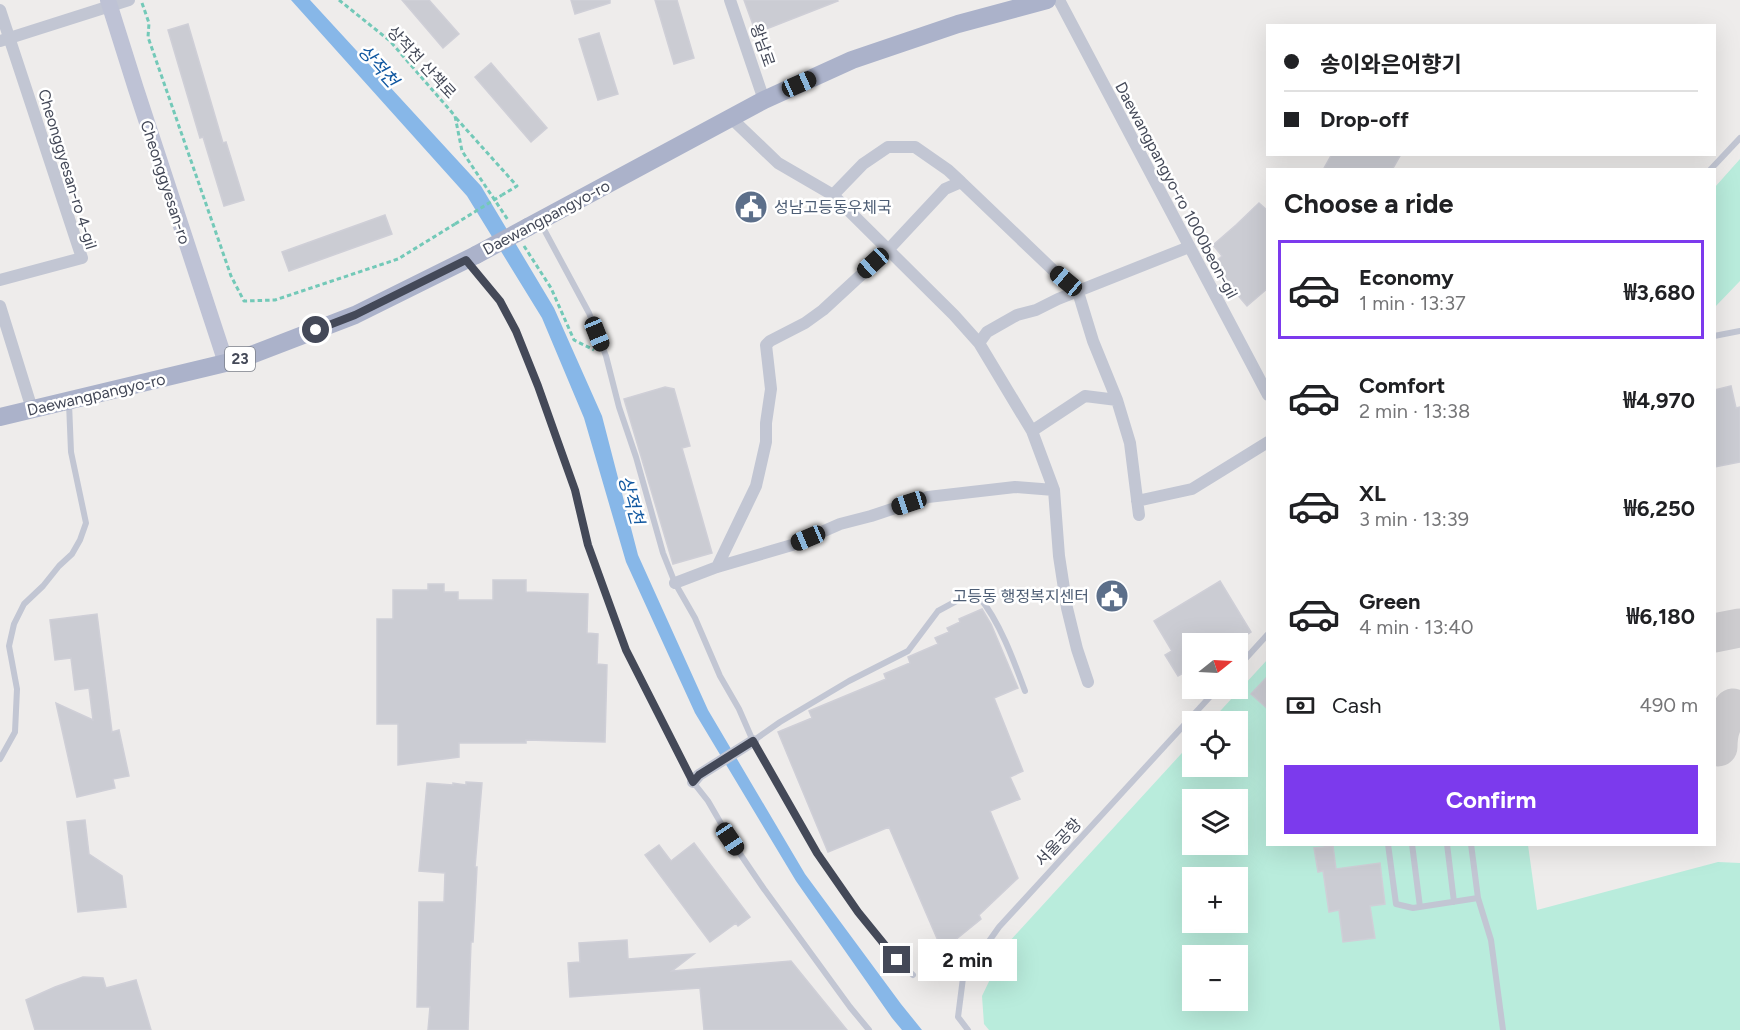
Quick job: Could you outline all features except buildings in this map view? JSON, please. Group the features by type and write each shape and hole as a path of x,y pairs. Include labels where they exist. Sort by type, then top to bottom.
{"main road":[{"name":"Daewangpangyo-ro","path":"0,417 238,360 355,315 471,258 764,100 852,60 958,24 1047,0"},
{"name":"Cheonggyesan-ro","path":"109,3 226,363"}],"street":[{"path":"5,40 109,3 129,0"},
{"name":"왕남로","path":"730,0 764,100"},
{"name":"Daewangpangyo-ro 1000beon-gil","path":"1059,0 1266,391"},
{"name":"Cheonggyesan-ro 4-gil","path":"0,10 5,40 82,258 0,280"},
{"path":"730,118 778,163 833,195 954,315 979,343 1032,431 1054,490 1059,556 1067,608 1088,682"},
{"path":"833,195 863,164 888,147 915,147 948,170 1078,292 1130,443 1139,515"},
{"path":"717,567 756,486 766,441 771,389 766,345 823,310 888,250 945,189 961,182"},
{"path":"979,343 987,332 1017,315 1036,310 1189,247"},
{"path":"0,306 32,409"},
{"path":"1032,431 1085,396 1117,400"},
{"path":"1137,501 1192,489 1266,443"},
{"path":"675,583 717,567 792,545 840,524 928,497 1015,487 1054,490"},
{"path":"696,778 750,743"}],"lane":[{"path":"1712,168 1740,138"},
{"path":"525,228 589,313 606,356 663,553 720,676 739,709 750,743 817,853 858,912 897,960 913,975"},
{"path":"471,258 500,301 516,331 538,386 575,490 588,545 626,650 730,839 769,897 869,1030"},
{"path":"1716,336 1740,331"},
{"path":"0,759 15,732 17,689 9,646 14,624 24,604 72,554 86,523 71,453 69,401"},
{"path":"750,743 780,722 849,681 908,651 939,611 962,598 979,597 990,608 1025,691"},
{"path":"1248,656 1266,636"},
{"name":"서울공항","path":"968,1030 958,1017 963,978 999,927 1208,699"},
{"path":"1388,846 1396,904 1413,908 1478,898"},
{"path":"1412,846 1420,907"},
{"path":"1447,846 1454,902"},
{"path":"1471,846 1478,898 1491,940 1503,1030"}],"path":[{"path":"141,0 149,23 148,37 231,276 244,301 275,300 398,259 517,186 455,116"},
{"name":"상적천 산책로","path":"339,0 390,41 455,116 462,151 488,188 525,228 574,340 606,356"}],"green space":[{"path":"1740,159 1740,281 1716,306 1716,186"},
{"path":"1266,661 1266,846 1528,846 1537,910 1718,862 1740,863 1740,1030 989,1030 984,1024 982,996 1007,944 1182,753 1182,777 1248,777 1248,711 1220,711 1231,699 1248,699 1248,681"}],"water":[{"path":"291,0 310,0 481,186 554,308 602,416 638,555 708,710 805,874 922,1030 902,1030 892,1018 796,881 695,713 626,562 584,418 542,318 467,196"}],"taxiway":[{"path":"1716,633 1740,628"},
{"path":"1718,747 1721,726 1733,708"}],"place":[{"name":"성남고등동우체국","path":"751,207"},
{"name":"고등동 행정복지센터","path":"1112,596"}],"route":[{"path":"316,330 355,315 466,260 500,301 516,331 575,490 588,545 626,650 693,782 699,775 753,741 817,853 858,912 897,960"}],"water label":[{"name":"상적천","path":"378,66"},
{"name":"상적천","path":"631,500"}]}
